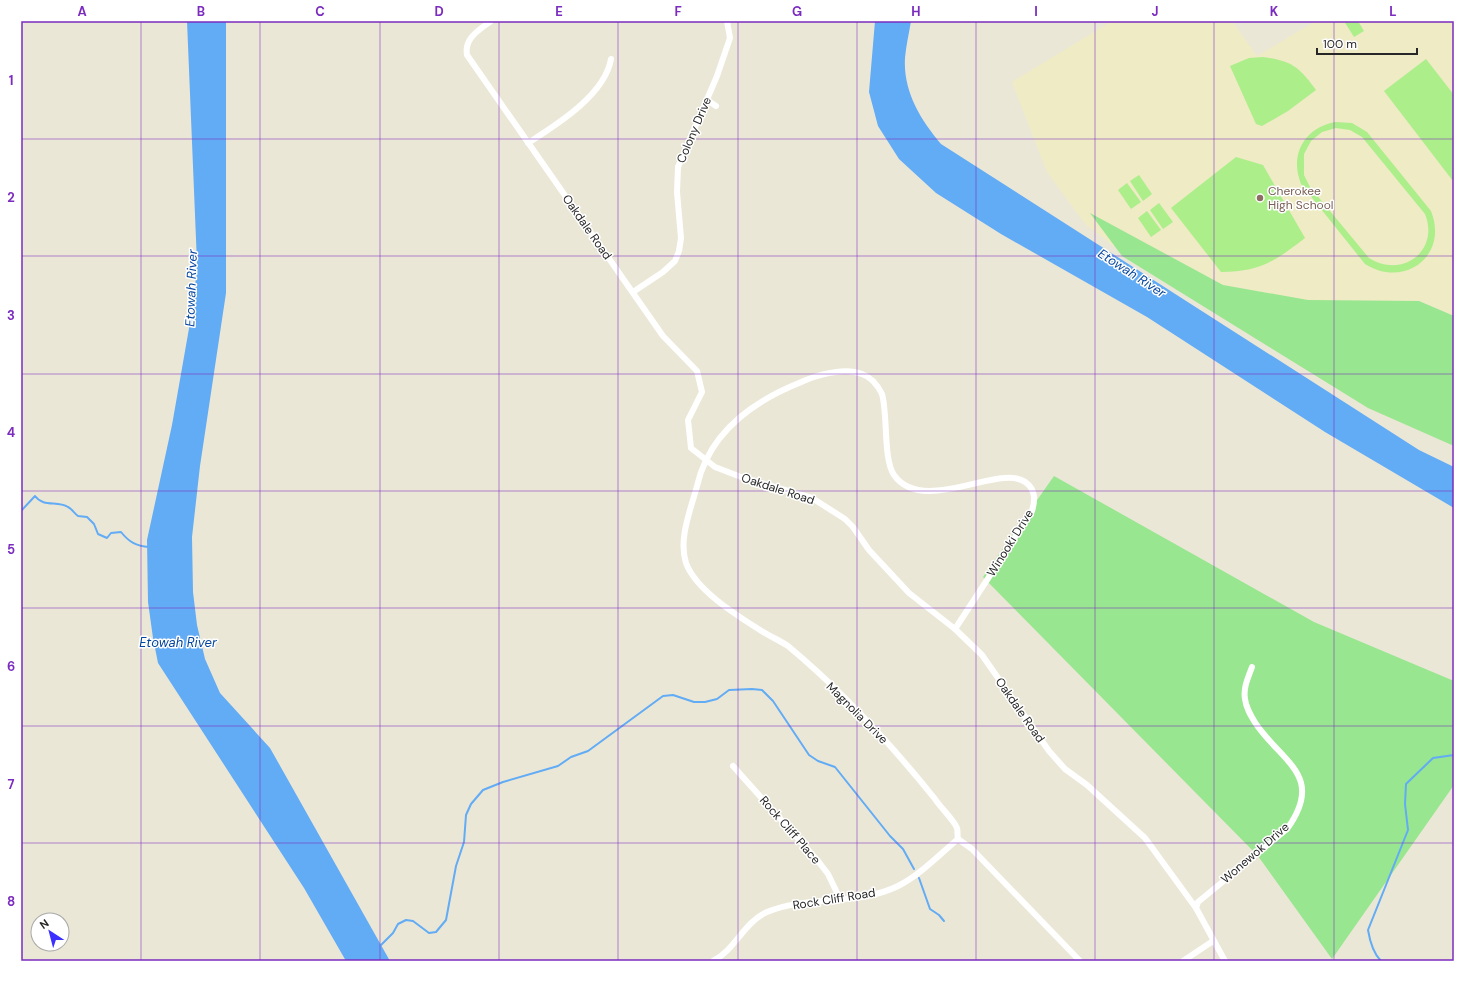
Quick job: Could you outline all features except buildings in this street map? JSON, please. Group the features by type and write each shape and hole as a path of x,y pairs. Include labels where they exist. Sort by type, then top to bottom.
{"street":[{"name":"Oakdale Road","path":"491,21 471,36 466,49 467,55 668,343 697,371 702,392 688,420 688,439 691,448 715,467 741,477 812,498 831,509 853,527 869,550 909,593 955,629 982,655 1049,751 1065,769 1087,784 1145,838 1196,908 1213,941 1226,961"},
{"name":"Colony Drive","path":"632,292 663,272 675,261 679,251 681,238 677,192 678,167 702,116 707,100 718,76 730,38 727,21"},
{"path":"528,143 560,122 598,87 609,70 611,59"},
{"path":"707,100 716,106"},
{"name":"Winooki Drive","path":"705,460 716,442 733,422 765,399 804,380 835,372 850,372 862,374 869,378 878,386 882,394 890,467 900,482 916,489 950,490 1003,478 1016,478 1022,481 1032,488 1034,494 1032,511 955,629"},
{"name":"Magnolia Drive","path":"705,460 698,478 684,542 686,563 694,578 712,596 724,605 759,630 786,645 844,698 880,734 917,776 957,828 958,839"},
{"name":"Wonewok Drive","path":"1196,908 1198,902 1287,829 1293,820 1301,801 1303,791 1298,773 1290,761 1265,737 1248,710 1244,700 1245,687 1252,667"},
{"name":"Rock Cliff Place","path":"733,766 818,861 828,874 840,899"},
{"path":"958,839 972,849 1080,961"},
{"name":"Rock Cliff Road","path":"713,961 724,955 747,928 765,913 786,906 871,895 897,886 917,873 958,839"},
{"path":"1183,961 1213,941"}],"shaded area":[{"name":"Cherokee High School","path":"1112,21 1232,21 1257,56 1316,21 1454,21 1454,316 1419,301 1275,323 1128,257 1086,225 1047,172 1012,82"}],"green space":[{"path":"1344,21 1358,21 1364,31 1354,37"},
{"path":"1263,57 1288,63 1294,66 1305,76 1316,90 1288,111 1262,126 1256,124 1230,66 1249,58"},
{"path":"1426,59 1454,95 1453,181 1384,91"},
{"path":"1335,122 1352,123 1367,132 1431,211 1435,227 1434,242 1428,254 1419,264 1408,270 1394,273 1380,271 1365,264 1301,184 1297,162 1302,144 1308,136 1324,125","holes":["1336,128 1350,130 1362,137 1425,214 1428,227 1427,239 1423,250 1415,258 1405,263 1394,265 1381,264 1369,258 1310,187 1304,175 1304,154 1311,141 1322,132"]},
{"path":"1236,157 1263,165 1305,238 1276,259 1266,264 1246,270 1221,272 1171,208"},
{"path":"1139,175 1152,194 1143,201 1130,181"},
{"path":"1127,183 1141,202 1131,209 1118,190"},
{"path":"1159,203 1173,222 1163,229 1150,210"},
{"path":"1147,211 1161,230 1151,237 1138,218"},
{"path":"1090,213 1223,285 1308,300 1419,301 1454,316 1454,446 1368,408 1122,256"},
{"path":"1054,476 1314,622 1454,681 1454,785 1332,959 1258,856 983,577"}],"water":[{"name":"Etowah River","path":"187,21 226,21 226,293 200,466 192,537 193,592 197,625 205,659 220,693 270,748 390,961 346,961 304,888 158,663 148,602 147,540 172,425 194,300 197,263"},
{"name":"Etowah River","path":"875,21 911,21 905,58 907,82 914,104 920,115 941,144 1419,450 1454,467 1454,508 1325,432 1147,317 1001,234 936,193 899,159 878,126 869,92"}],"waterway":[{"path":"21,511 35,496 42,502 64,505 78,516 87,517 94,524 98,534 107,538 111,533 121,532 133,543 140,546 149,547"},
{"path":"379,947 393,933 398,924 406,920 413,921 429,933 436,932 446,920 456,866 464,842 466,815 471,804 483,790 503,782 558,766 571,757 588,751 663,696 673,695 694,702 705,702 717,699 729,690 762,690 773,701 809,755 818,761 835,767 890,836 903,849 914,869"},
{"path":"1381,961 1372,947 1368,930 1408,830 1405,804 1406,784 1433,758 1454,755"},
{"path":"919,878 930,909 939,915 944,921"}],"place":[{"name":"Cherokee High School","path":"1260,198"}]}
